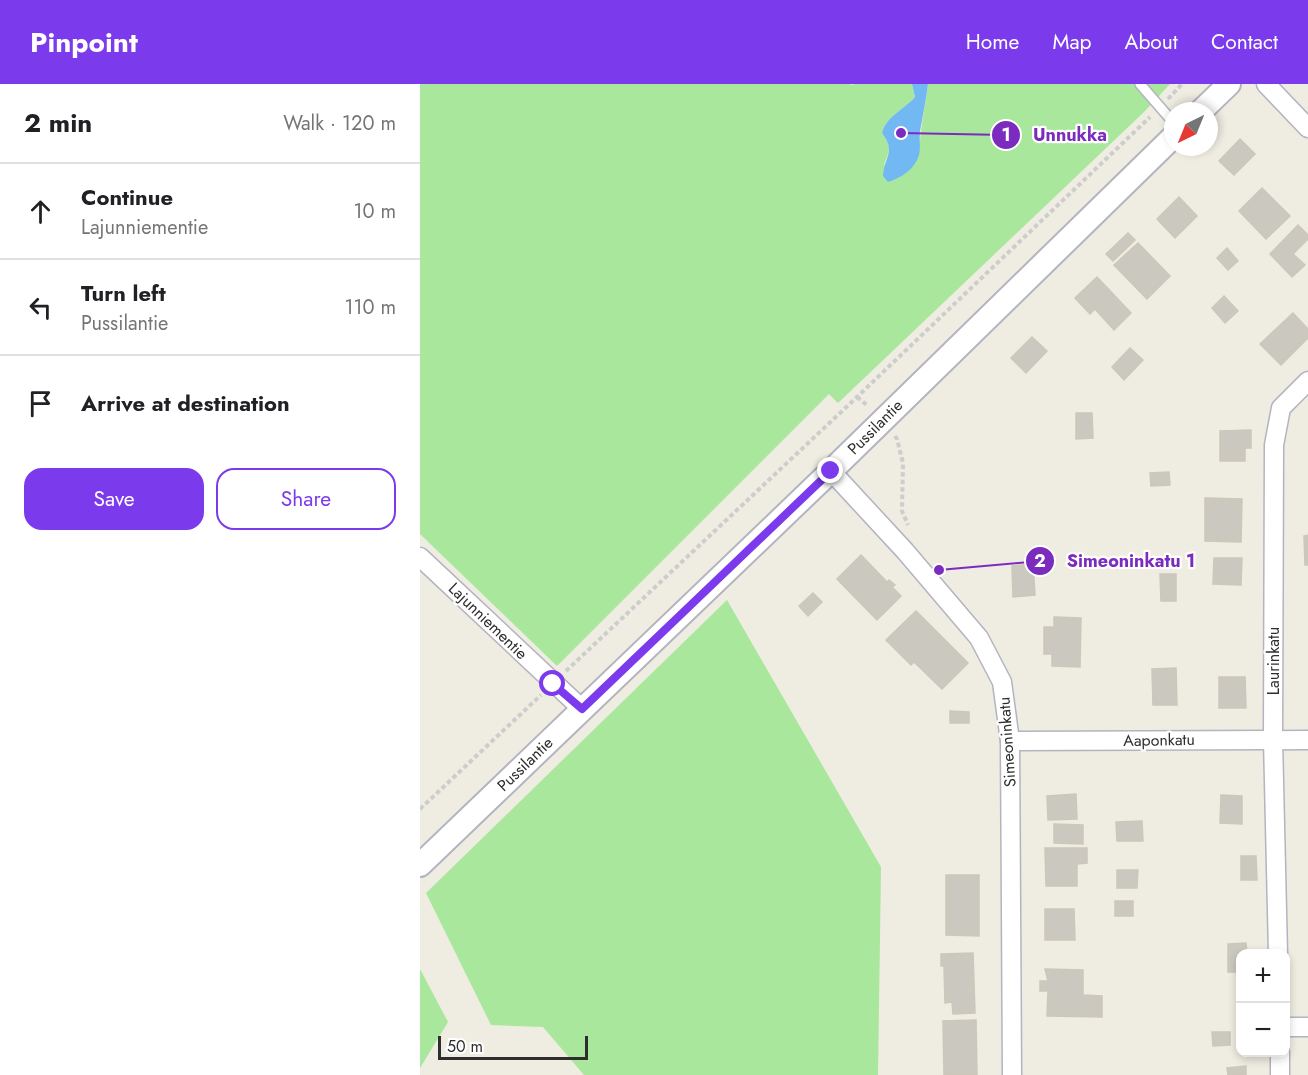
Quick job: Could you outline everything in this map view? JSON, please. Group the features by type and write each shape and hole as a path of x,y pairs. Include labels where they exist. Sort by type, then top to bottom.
{"street":[{"path":"1210,102 1229,84"},
{"path":"1266,84 1308,129"},
{"name":"Pussilantie","path":"420,865 831,471 1164,147"},
{"name":"Laurinkatu","path":"1278,949 1273,739 1274,445 1281,408 1308,381"},
{"name":"Simeoninkatu","path":"831,471 905,551 979,638 1002,682 1010,741 1012,1075"},
{"name":"Lajunniementie","path":"420,556 582,709"},
{"name":"Aaponkatu","path":"1010,741 1308,740"},
{"path":"1290,1027 1308,1027"},
{"path":"1280,1057 1280,1075"}],"lane":[{"path":"1140,84 1164,112"}],"path":[{"path":"420,809 857,397 1182,84"},
{"path":"857,397 882,420 897,439 903,463 902,511"}],"green space":[{"path":"420,84 912,84 915,97 884,127 882,133 889,148 884,165 919,155 928,84 1170,84 1144,112 838,403 829,394 557,666 420,534"},
{"path":"727,600 881,867 878,1075 584,1075 543,1027 491,1025 426,893"},
{"path":"420,969 448,1022 420,1068"}],"water":[{"path":"912,84 928,84 920,131 919,155 907,172 888,182 883,176 889,149 882,133 887,122 915,97"}],"building":[{"path":"1240,139 1255,154 1234,175 1219,161"},
{"path":"1262,188 1290,216 1266,239 1239,211"},
{"path":"1179,197 1197,216 1175,238 1157,219"},
{"path":"1298,225 1308,235 1308,239 1293,254 1305,265 1292,277 1270,254"},
{"path":"1128,233 1135,240 1113,261 1106,254"},
{"path":"1138,243 1170,276 1147,299 1114,265"},
{"path":"1227,248 1238,261 1228,270 1217,258"},
{"path":"1097,277 1131,313 1114,330 1095,309 1090,314 1075,298"},
{"path":"1224,296 1238,311 1225,323 1212,308"},
{"path":"1293,313 1308,329 1308,338 1281,365 1260,344"},
{"path":"1032,337 1047,351 1026,373 1011,358"},
{"path":"1130,348 1143,360 1124,380 1112,367"},
{"path":"1076,413 1092,413 1093,438 1076,439"},
{"path":"1251,430 1251,448 1245,448 1245,461 1220,461 1220,431"},
{"path":"1169,472 1170,485 1151,486 1150,473"},
{"path":"1205,498 1242,499 1241,542 1205,541"},
{"path":"1308,535 1308,565 1305,565 1304,536"},
{"path":"861,555 887,582 889,580 895,585 892,587 901,596 877,620 837,579"},
{"path":"1214,558 1242,558 1241,585 1213,584"},
{"path":"1033,564 1035,595 1013,597 1012,566"},
{"path":"1160,574 1176,574 1176,601 1161,601"},
{"path":"813,593 822,602 808,616 799,606"},
{"path":"916,611 968,663 942,689 914,662 911,665 886,640"},
{"path":"1054,617 1081,618 1080,667 1052,666 1052,654 1044,654 1044,627 1054,627"},
{"path":"1176,668 1177,705 1153,705 1152,669"},
{"path":"1219,677 1245,677 1246,708 1219,708"},
{"path":"950,711 969,712 969,723 950,723"},
{"path":"1076,794 1077,819 1048,820 1047,796"},
{"path":"1221,795 1242,796 1242,824 1220,823"},
{"path":"1142,821 1143,841 1117,841 1116,822"},
{"path":"1054,824 1083,825 1083,844 1054,843"},
{"path":"1045,848 1087,848 1087,863 1077,864 1077,886 1046,886"},
{"path":"1241,856 1256,856 1257,880 1241,880"},
{"path":"1117,870 1138,870 1137,888 1117,888"},
{"path":"946,875 979,875 979,936 946,935"},
{"path":"1115,901 1133,901 1133,916 1115,916"},
{"path":"1045,909 1074,909 1075,940 1045,940"},
{"path":"1246,943 1247,949 1236,949 1236,972 1228,972 1228,944"},
{"path":"973,953 975,1013 953,1014 952,1002 945,1003 944,966 941,966 941,954"},
{"path":"1045,969 1083,970 1083,995 1102,996 1102,1017 1047,1016 1048,991 1040,991 1040,981 1048,981"},
{"path":"976,1020 977,1075 944,1075 943,1021"},
{"path":"1212,1032 1230,1032 1230,1045 1213,1046"},
{"path":"1246,1066 1246,1075 1228,1075 1227,1068"}],"place":[{"name":"Unnukka","path":"901,133"},
{"name":"Simeoninkatu 1","path":"939,570"}],"route":[{"path":"553,684 582,709 831,471"}]}
